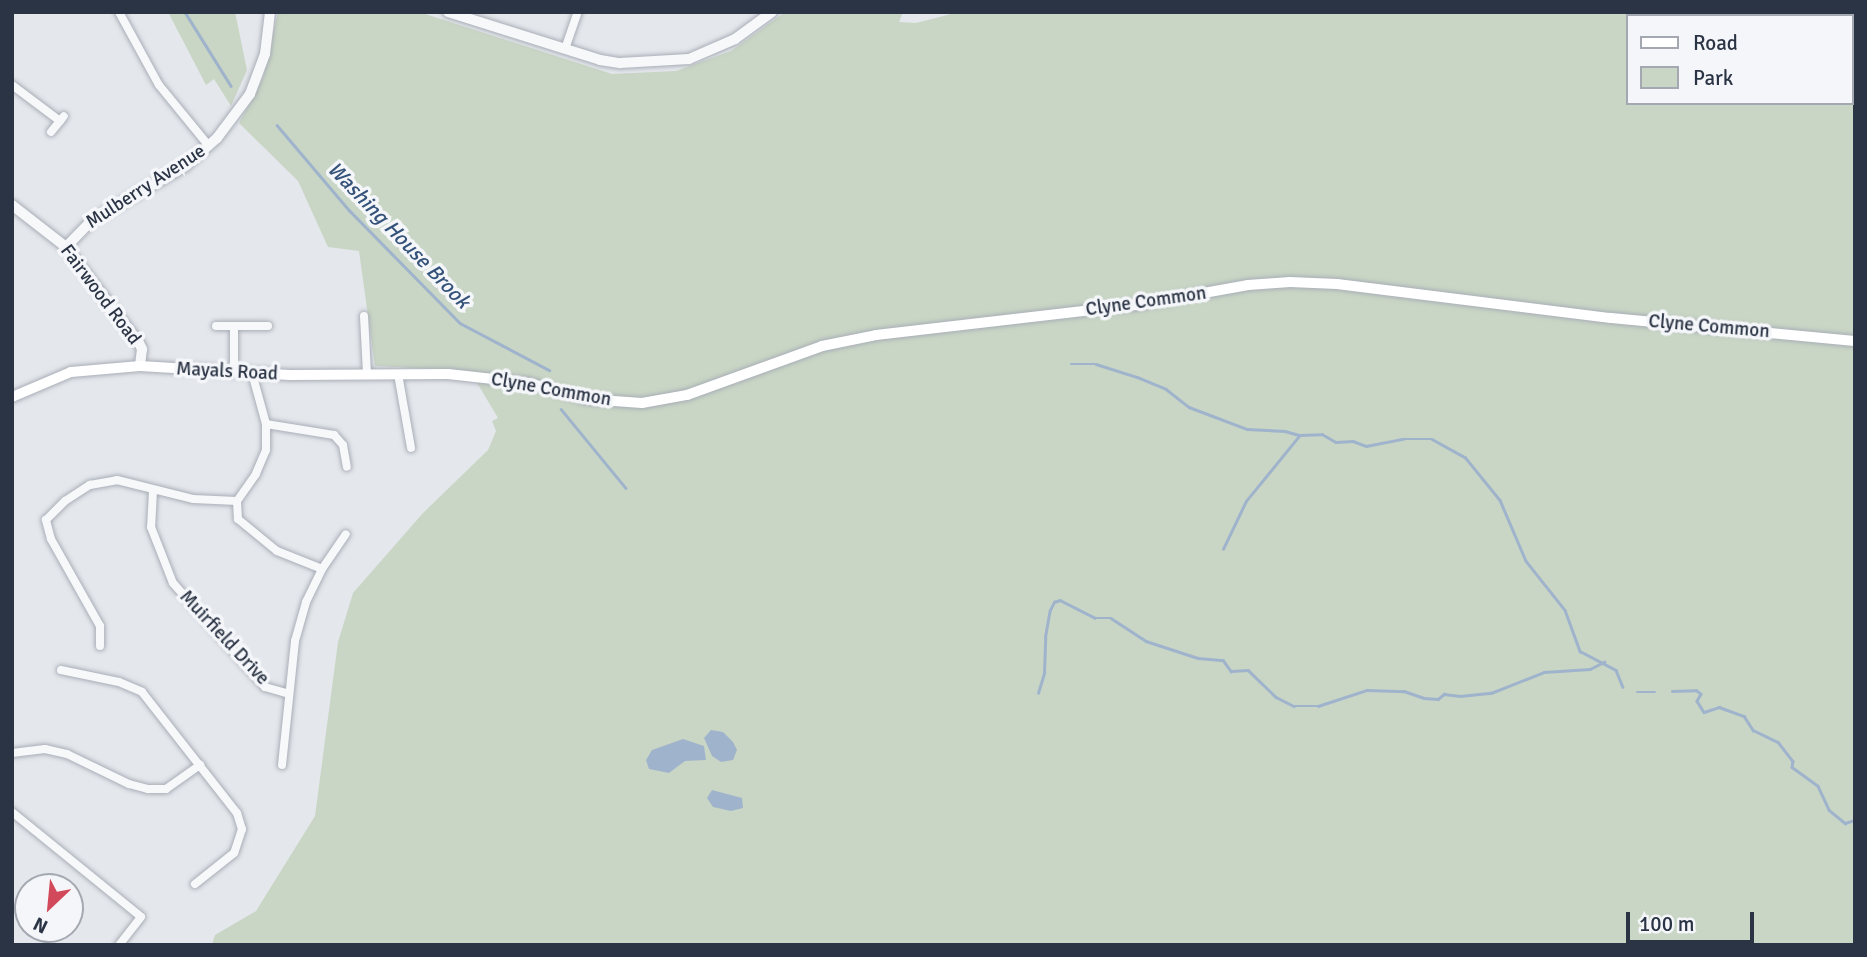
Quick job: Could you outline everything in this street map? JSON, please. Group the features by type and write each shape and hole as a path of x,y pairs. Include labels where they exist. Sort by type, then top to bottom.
{"main road":[{"name":"Clyne Common","path":"448,374 529,383 586,399 612,402 663,400 687,395 822,346 876,335 1137,305 1248,285 1290,282 1337,284 1611,318 1855,341"},
{"name":"Mayals Road","path":"12,397 71,372 140,366 252,373 448,374"}],"street":[{"path":"118,12 159,85 209,146"},
{"name":"Mulberry Avenue","path":"66,247 90,221 175,172 209,146 237,114 250,94 265,54 270,12"},
{"path":"448,12 565,49 620,63 689,59 735,39 772,12"},
{"path":"565,49 578,12"},
{"path":"12,86 62,119 51,132"},
{"name":"Fairwood Road","path":"12,205 66,247 139,343 142,349 140,366"},
{"path":"364,316 368,373"},
{"path":"216,326 268,327"},
{"path":"234,326 234,372"},
{"path":"252,373 267,424 267,450 256,474 237,500 238,519 277,551 322,569"},
{"path":"398,374 411,448"},
{"path":"267,424 334,435 343,445 347,467"},
{"path":"100,646 100,626 51,539 46,520 65,501 90,485 117,480 153,491 219,502 237,500"},
{"name":"Muirfield Drive","path":"153,491 151,527 173,583 265,687 289,694"},
{"path":"282,765 295,641 306,602 322,569 346,534"},
{"path":"61,670 119,682 142,692 237,813 242,829 233,853 195,884"},
{"path":"12,753 45,749 67,754 129,784 148,789 166,789 200,765"},
{"path":"12,811 141,916 118,945"}],"green space":[{"path":"168,12 235,12 247,70 231,106 214,79 206,85"},
{"path":"278,12 419,12 612,74 676,71 731,51 785,12 903,12 899,22 916,23 959,12 1855,12 1855,945 212,945 215,935 256,911 315,816 338,642 353,593 423,513 488,450 496,431 492,421 498,418 470,371 375,366 359,251 328,247 298,181 239,123 263,78"}],"water":[{"path":"711,730 723,732 733,742 737,750 733,760 721,762 712,756 704,738"},
{"path":"683,739 704,746 706,760 685,761 669,773 649,769 646,760 652,750"},
{"path":"712,790 742,798 743,808 731,811 713,807 707,798"}],"waterway":[{"name":"Washing House Brook","path":"185,12 231,86"},
{"name":"Washing House Brook","path":"277,125 349,210 460,323 549,370"},
{"path":"1071,364 1096,364 1137,377 1166,389 1189,407 1247,429 1285,431 1299,435 1322,434 1336,442 1353,441 1366,446 1403,439 1432,439 1465,457 1500,500 1526,561 1565,610 1580,651 1616,670 1623,687"},
{"name":"Washing House Brook","path":"561,409 626,488"},
{"path":"1223,549 1246,501 1299,436"},
{"path":"1038,693 1044,673 1045,637 1050,610 1054,602 1060,600 1095,618 1111,618 1146,641 1198,658 1223,660 1231,671 1248,670 1276,697 1294,706 1318,706 1367,690 1404,691 1424,698 1438,699 1444,694 1460,696 1491,693 1544,672 1590,669 1604,662"},
{"path":"1672,691 1696,690 1701,694 1697,701 1704,712 1719,707 1744,716 1753,730 1778,742 1793,761 1792,767 1818,786 1829,810 1845,823 1855,820"},
{"path":"1637,692 1655,692"}]}
